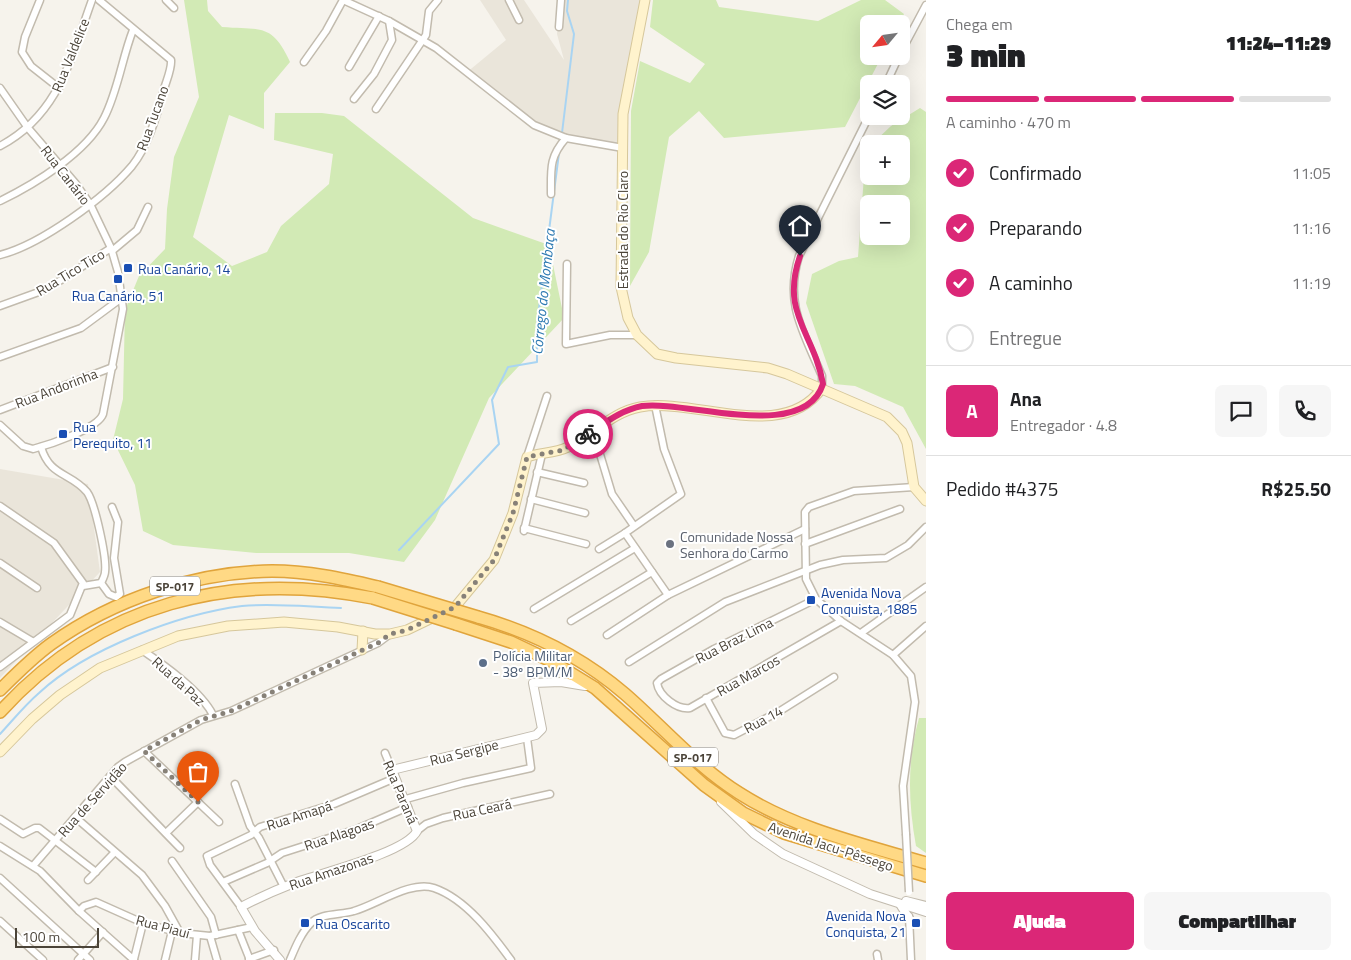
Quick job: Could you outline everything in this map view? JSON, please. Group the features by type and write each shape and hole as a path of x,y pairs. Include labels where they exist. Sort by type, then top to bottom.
{"highway":[{"name":"Avenida Jacu-Pêssego","path":"0,690 49,645 110,609 139,597 203,579 239,573 304,573 335,577 378,587 478,617 531,636 598,673 625,694 706,769 738,793 813,829 926,863"},
{"name":"Avenida Jacu-Pêssego","path":"0,712 42,670 88,638 120,622 177,602 216,592 254,588 304,588 373,598 511,642 551,661 595,688 704,785 742,813 784,832 926,876"}],"main road":[{"name":"Estrada do Rio Claro","path":"645,0 624,100 621,287 628,318 637,336 649,348 665,356 768,368 822,388 887,417 895,423 907,443 914,487"},
{"path":"527,457 563,450 621,413 656,405 745,416 776,415 802,407 822,388"},
{"name":"Rua de Servidão","path":"390,634 407,630 455,607 494,560 513,513 527,457"},
{"path":"914,487 926,501"},
{"path":"0,752 32,719 60,695 100,668 178,636 228,626 284,622 375,634 390,634"},
{"path":"362,650 363,631"}],"street":[{"path":"40,0 25,37 22,52 30,66 59,88"},
{"name":"Rua Valdelice","path":"0,146 28,128 52,101 74,55 92,0"},
{"path":"0,201 34,182 83,146 104,118 133,30 99,0"},
{"path":"166,0 174,8"},
{"path":"304,62 326,31 343,0 379,16 422,39 449,57 534,125 566,138 623,148"},
{"path":"376,108 426,35 429,11 438,0"},
{"path":"509,0 519,20"},
{"path":"559,28 561,0"},
{"path":"910,35 926,5"},
{"path":"349,67 379,16"},
{"path":"354,99 374,74 392,40 389,21"},
{"name":"Rua Tucano","path":"0,254 10,252 45,234 79,213 127,171 144,147 157,114 172,63 170,59 133,30"},
{"name":"Rua Canário","path":"0,88 28,128 60,164 90,204 111,249 123,298 123,314 102,418 91,427 42,447"},
{"path":"822,388 822,376 795,310 792,295 794,274 800,256 865,125"},
{"path":"551,194 552,159 555,151 566,138"},
{"name":"Rua Tico Tico","path":"0,306 47,288 111,249 137,230 148,207"},
{"path":"567,264 566,344 610,335 637,336"},
{"path":"0,357 81,328 123,298"},
{"name":"Rua Andorinha","path":"0,410 113,367"},
{"path":"527,457 547,396"},
{"path":"598,549 679,498 682,494 664,449 656,405"},
{"path":"0,425 23,446 33,449 42,447 52,468 69,478 90,497 105,564 101,583"},
{"path":"593,431 612,494 634,526"},
{"path":"542,454 524,530 586,544"},
{"path":"538,472 584,483"},
{"path":"911,960 904,786 913,719 914,686 906,668 893,655 841,621 816,598 806,579 805,512 809,507 854,491 914,487"},
{"path":"531,499 585,514"},
{"path":"0,506 54,543 79,575 84,586"},
{"path":"101,583 110,594 116,597 120,594 114,558 118,522 112,508"},
{"path":"806,544 900,509"},
{"path":"629,662 725,602 805,569 844,560 886,558 908,545 926,527"},
{"path":"607,636 668,595 805,529"},
{"path":"625,533 668,595"},
{"path":"534,609 636,548"},
{"path":"1,566 38,588"},
{"path":"570,621 652,572"},
{"path":"84,586 101,583"},
{"path":"0,667 32,641 70,615 84,586"},
{"path":"860,633 926,587"},
{"name":"Rua Braz Lima","path":"658,687 658,681 714,649 816,598"},
{"path":"70,615 77,627"},
{"name":"Rua Marcos","path":"658,687 680,708 690,708 841,621"},
{"path":"0,622 32,641"},
{"path":"893,655 926,626"},
{"name":"Rua de Servidão","path":"34,866 54,840 118,767 144,751 213,715 231,711 378,643 390,634"},
{"name":"Rua da Paz","path":"142,650 176,676 206,703 213,715"},
{"path":"551,661 557,671 554,682 570,682 595,688"},
{"name":"Rua 14","path":"706,698 725,733 734,735 780,711 834,677"},
{"name":"Rua Sergipe","path":"394,774 536,735 542,729 533,683 554,682"},
{"name":"Rua Alagoas","path":"223,882 282,853 389,817 407,803 463,783 530,769 532,766 527,738"},
{"path":"144,751 219,822"},
{"name":"Rua Paraná","path":"385,753 417,831"},
{"name":"Rua Amapá","path":"223,882 207,858 260,827 334,804 394,774"},
{"path":"110,776 180,848"},
{"path":"235,784 254,832 271,859 284,887"},
{"path":"704,785 767,844 799,863 850,884 925,910"},
{"name":"Rua Ceará","path":"417,831 426,824 443,818 550,794"},
{"path":"166,833 198,802"},
{"path":"75,817 142,876 165,906 180,933"},
{"path":"0,819 24,834 39,828 96,872"},
{"name":"Rua Amazonas","path":"241,907 284,887 397,847 411,840 417,831"},
{"path":"0,846 34,866 79,911 134,960 143,923"},
{"path":"88,880 114,853"},
{"path":"172,861 208,912 217,960"},
{"path":"0,878 90,960"},
{"path":"223,882 241,907 252,927 274,950 280,960"},
{"path":"290,960 296,946 311,923 316,919 355,911 403,891 427,886 444,893 459,904 494,937 511,960"},
{"name":"Rua Piauí","path":"79,911 84,906 96,902 143,923 180,933 197,935 213,936 252,927"},
{"path":"910,921 925,910"},
{"path":"0,921 43,960"},
{"path":"238,930 249,959 274,950"},
{"path":"166,960 172,931"},
{"path":"78,960 103,932"},
{"path":"195,960 197,935"}],"shaded area":[{"path":"480,0 524,0 564,60 557,34 559,0 641,0 622,92 619,144 563,134 526,120 504,106 466,73 506,40"},
{"path":"0,469 88,484 100,572 0,678"}],"green space":[{"path":"184,0 207,0 208,11 222,27 256,29 271,35 284,49 290,62 264,93 264,129 229,115 193,237 232,266 267,252 281,226 329,184 333,154 274,140 275,113 322,113 344,116 473,218 549,245 564,318 489,398 435,520 404,562 349,553 256,553 173,545 143,531 135,485 113,440 123,399 125,310 139,276 165,249 167,209 174,157 199,97"},
{"path":"653,0 716,0 719,7 818,21 861,0 885,0 904,14 860,15 860,65 877,65 872,75 860,75 860,98 845,127 724,138 699,111 669,137 649,252 630,286 631,111 640,61 690,83 705,64 650,27"},
{"path":"920,108 926,112 926,449 903,407 855,386 834,384 806,303 812,274 839,261 858,257 860,230 860,245 910,245 910,195 863,195 863,185 910,185 910,135 882,135 893,125 910,125 910,114"},
{"path":"919,718 926,718 926,853 916,846 910,798 912,750"}],"waterway":[{"name":"Córrego do Mombaça","path":"562,133 574,34 567,11 568,0"},
{"name":"Córrego do Mombaça","path":"399,550 499,444 492,400 508,367 537,362 537,324 559,153"},
{"path":"0,734 29,702 59,677 107,648 162,625 217,610 242,606 279,605 341,608"}],"way so far":[{"path":"198,802 144,751 201,720 243,706 378,643 390,634 407,630 455,607 494,560 513,513 525,459 532,455 563,450 588,434"}],"place":[{"name":"Rua Canário, 14","path":"128,268"},
{"name":"Rua Canário, 51","path":"118,279"},
{"name":"Rua Perequito, 11","path":"63,434"},
{"name":"Comunidade Nossa Senhora do Carmo","path":"670,544"},
{"name":"Avenida Nova Conquista, 1885","path":"811,600"},
{"name":"Polícia Militar - 38º BPM/M","path":"483,663"},
{"name":"Rua Oscarito","path":"305,923"},
{"name":"Avenida Nova Conquista, 21","path":"916,923"}],"route":[{"path":"588,434 621,413 641,406 675,406 745,416 761,416 786,414 802,407 817,396 822,388 822,376 795,310 792,295 794,274 800,256"}]}
